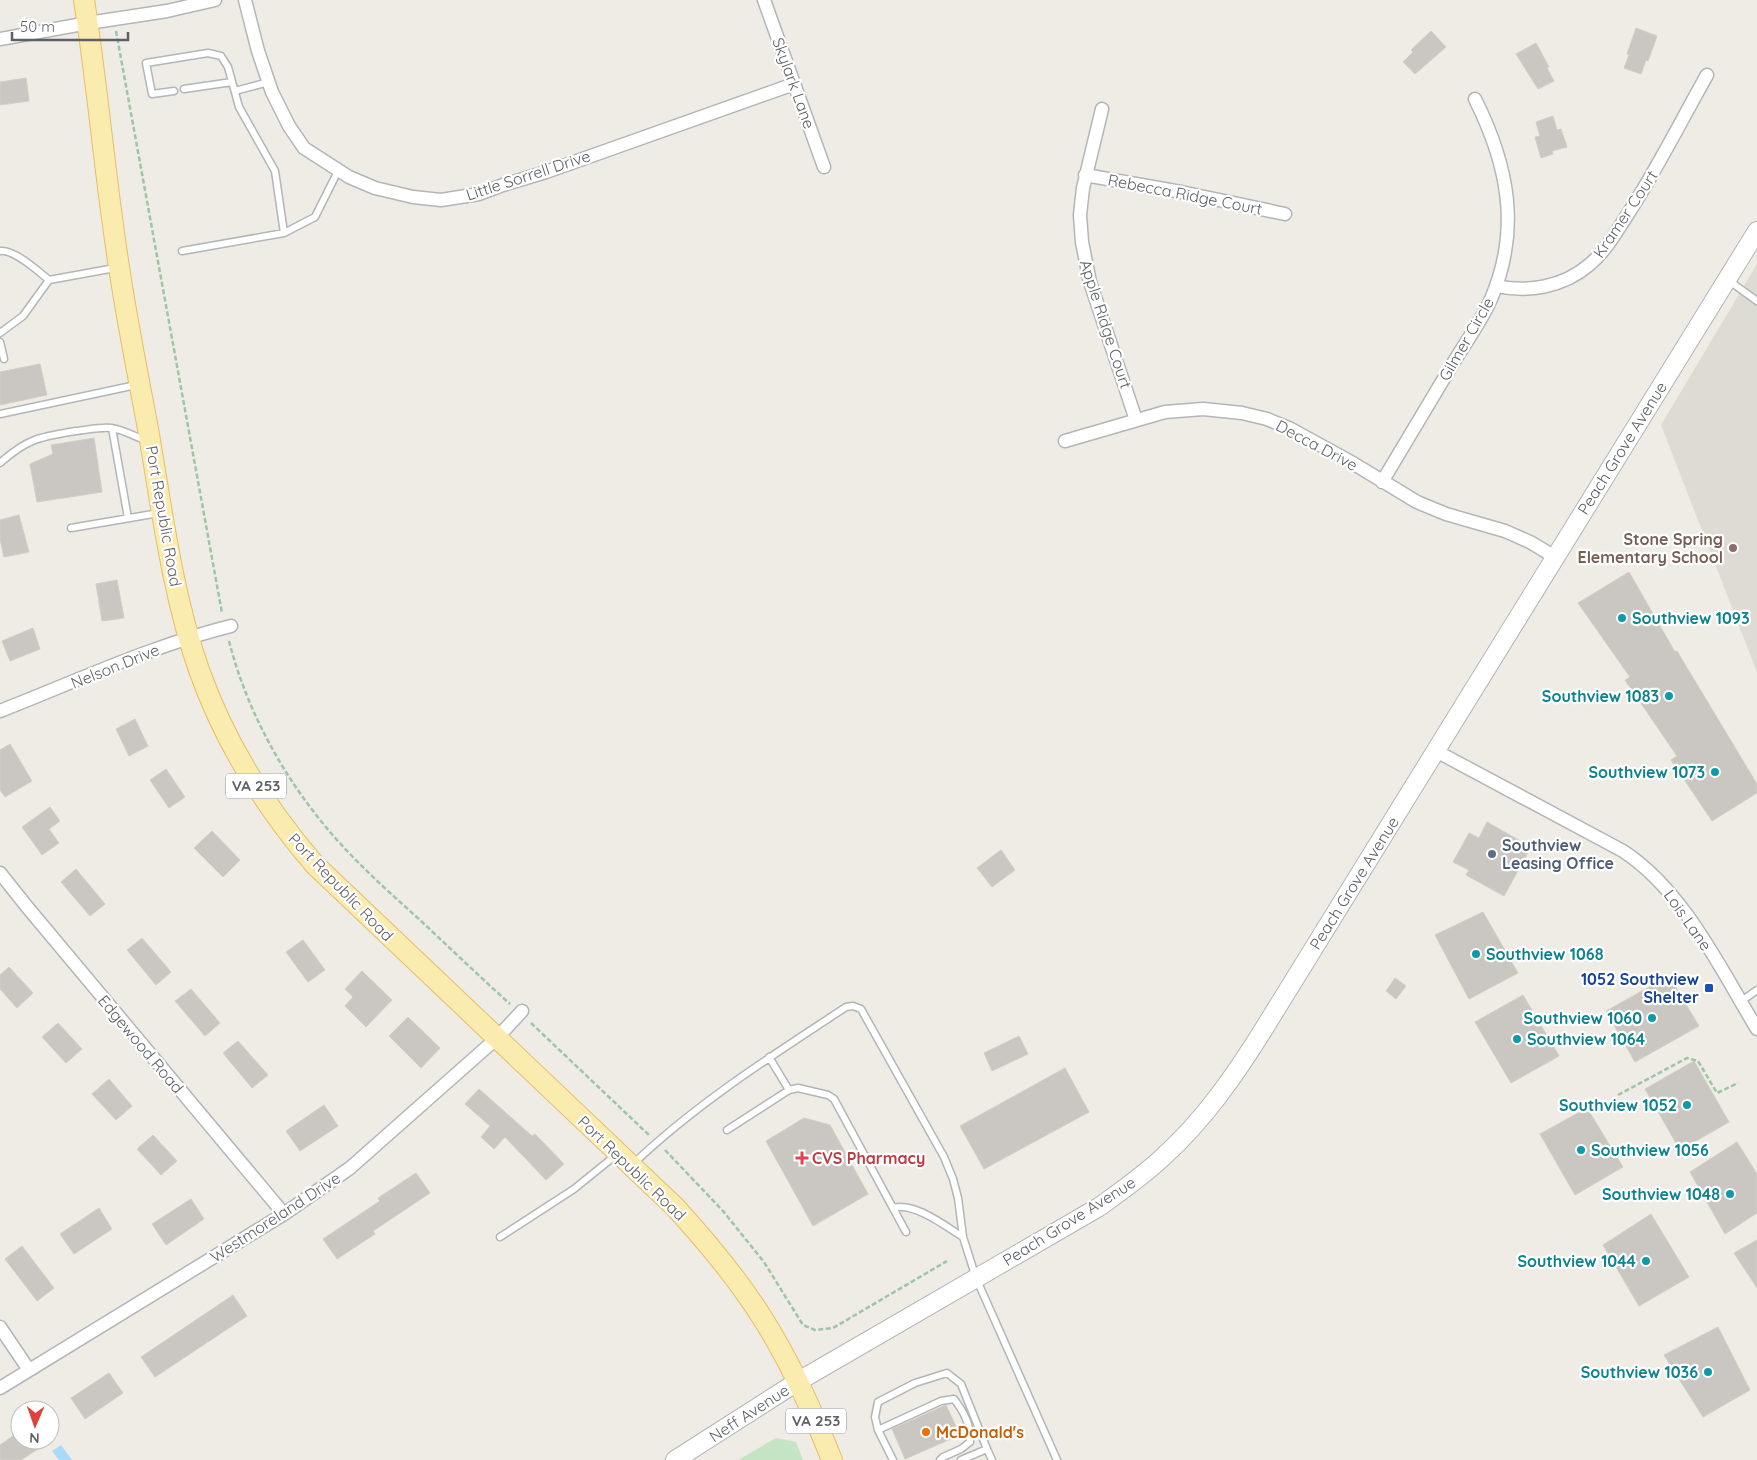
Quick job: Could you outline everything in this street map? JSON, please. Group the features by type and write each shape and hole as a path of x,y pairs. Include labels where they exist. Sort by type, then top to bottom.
{"main road":[{"name":"Port Republic Road","path":"84,0 119,267 176,588 202,678 230,741 260,793 285,829 316,865 675,1208 701,1236 731,1274 762,1318 780,1348 819,1426 832,1460"},
{"name":"Peach Grove Avenue","path":"797,1382 1084,1216 1129,1185 1164,1156 1200,1119 1252,1049 1757,231"},
{"name":"Neff Avenue","path":"676,1460 797,1382"}],"street":[{"path":"0,39 167,11 215,0"},
{"name":"Little Sorrell Drive","path":"245,0 258,51 269,82 289,126 304,148 349,177 375,188 413,197 441,200 479,194 794,84"},
{"name":"Skylark Lane","path":"764,0 824,167"},
{"name":"Kramer Court","path":"1496,286 1522,289 1549,286 1574,276 1596,259 1607,246 1649,180 1707,74"},
{"name":"Gilmer Circle","path":"1382,482 1490,302 1502,265 1508,214 1506,188 1501,163 1490,128 1475,99"},
{"name":"Apple Ridge Court","path":"1102,108 1085,175 1080,215 1082,242 1090,282 1136,420"},
{"name":"Rebecca Ridge Court","path":"1085,175 1181,192 1285,214"},
{"name":"Decca Drive","path":"1065,441 1165,412 1190,409 1216,409 1254,416 1291,429 1417,502 1446,514 1504,531 1530,542 1554,557"},
{"name":"Nelson Drive","path":"0,711 124,660 189,637 231,626"},
{"name":"Lois Lane","path":"1436,751 1623,851 1642,864 1681,905 1757,1029"},
{"name":"Edgewood Road","path":"0,872 284,1214"},
{"name":"Westmoreland Drive","path":"0,1388 284,1214 350,1168 497,1038 522,1010"},
{"path":"0,1328 29,1370"}],"lane":[{"path":"174,91 152,94 146,63 208,53 222,56 228,67 240,107 275,171 284,233"},
{"path":"184,89 232,82"},
{"path":"235,91 269,82"},
{"path":"182,251 284,233 315,217 338,171"},
{"path":"0,251 14,254 50,280"},
{"path":"0,333 23,316 50,280 119,267"},
{"path":"1727,280 1757,301"},
{"path":"0,342 4,359"},
{"path":"0,414 140,384"},
{"path":"0,463 17,448 40,438 93,429 112,428 150,442"},
{"path":"112,428 128,518"},
{"path":"71,528 163,512"},
{"path":"1740,1002 1757,990"},
{"path":"500,1237 574,1190 656,1142 769,1057 846,1007 853,1006 861,1009 944,1157 953,1179 964,1237 976,1278 1057,1460"},
{"path":"769,1057 789,1090"},
{"path":"727,1130 789,1090 798,1088 828,1095 834,1099 906,1232"},
{"path":"893,1208 900,1206 920,1212 964,1237"},
{"path":"893,1460 878,1430 875,1417 878,1402 915,1383 947,1373 961,1384 992,1460"},
{"path":"878,1430 941,1401 954,1399 962,1409 971,1431 970,1442 940,1460"},
{"path":"961,1460 987,1448"}],"path":[{"path":"117,35 221,608"},
{"path":"230,644 240,678 260,724 288,773 314,811 363,866 506,1001"},
{"path":"532,1025 646,1133"},
{"path":"1618,1095 1676,1062 1687,1058 1698,1062 1717,1093 1738,1082"},
{"path":"677,1163 723,1211 764,1262 802,1325 815,1330 833,1328 946,1261"}],"shaded area":[{"name":"Stone Spring Elementary School","path":"1757,264 1757,672 1661,425"}],"green space":[{"path":"776,1438 796,1442 803,1460 738,1460"}],"water":[{"path":"60,1446 72,1460 59,1460 52,1451 60,1450"}],"building":[{"path":"1636,28 1657,36 1641,74 1624,68"},
{"path":"1431,31 1446,47 1415,74 1403,62 1413,52 1411,50"},
{"path":"1536,43 1554,81 1538,89 1516,54"},
{"path":"26,78 29,101 0,105 0,82"},
{"path":"1553,116 1557,130 1561,129 1567,147 1552,151 1553,154 1541,158 1535,137 1540,136 1536,122"},
{"path":"40,364 47,395 0,405 0,372"},
{"path":"94,438 102,492 37,502 30,464 53,454 51,445"},
{"path":"19,515 29,552 4,557 0,539 0,520"},
{"path":"1629,572 1675,652 1677,651 1757,784 1757,793 1712,821 1671,760 1677,756 1625,680 1630,677 1578,603"},
{"path":"117,580 124,618 102,621 96,584"},
{"path":"33,628 40,649 10,661 2,641"},
{"path":"135,719 148,746 129,756 116,729"},
{"path":"10,744 32,781 5,797 0,790 0,750"},
{"path":"166,769 185,797 169,808 150,780"},
{"path":"50,807 60,821 49,829 59,843 42,855 22,827"},
{"name":"Southview Leasing Office","path":"1487,822 1531,847 1504,896 1466,875 1469,870 1453,862 1469,833 1479,838"},
{"path":"212,831 240,860 223,877 194,848"},
{"path":"1001,850 1015,870 992,887 977,868"},
{"path":"76,869 105,904 90,916 61,882"},
{"name":"Southview 1068","path":"1483,912 1518,973 1469,999 1435,935"},
{"path":"142,938 171,972 156,985 127,950"},
{"path":"303,940 325,970 308,982 286,952"},
{"path":"9,967 33,993 17,1008 0,989 0,975"},
{"path":"362,971 392,1000 366,1027 345,1006 353,997 345,989"},
{"name":"Southview 1060","path":"1669,976 1699,1026 1635,1062 1606,1011"},
{"path":"1395,978 1406,986 1396,999 1386,991"},
{"path":"191,989 220,1023 205,1036 175,1001"},
{"name":"Southview 1064","path":"1523,995 1559,1056 1511,1083 1475,1022"},
{"path":"408,1017 440,1048 421,1068 389,1036"},
{"path":"58,1023 82,1049 66,1063 42,1037"},
{"path":"1019,1036 1028,1054 992,1071 984,1053"},
{"path":"238,1041 268,1075 252,1088 223,1053"},
{"name":"Southview 1052","path":"1694,1061 1729,1122 1680,1150 1645,1089"},
{"path":"1065,1068 1089,1112 984,1169 960,1126"},
{"path":"109,1079 132,1106 116,1120 92,1094"},
{"path":"479,1089 532,1136 535,1134 564,1164 546,1180 505,1137 494,1149 481,1137 490,1126 465,1104"},
{"path":"324,1105 338,1126 300,1151 286,1131"},
{"name":"Southview 1056","path":"1587,1108 1623,1167 1575,1195 1540,1134"},
{"path":"804,1118 830,1125 868,1194 813,1226 766,1141"},
{"path":"153,1135 177,1161 161,1175 137,1149"},
{"name":"Southview 1048","path":"1737,1142 1757,1174 1757,1213 1725,1234 1690,1172"},
{"path":"416,1173 430,1193 373,1231 375,1234 337,1259 323,1239 380,1201 378,1198"},
{"path":"191,1199 204,1219 166,1245 152,1224"},
{"path":"99,1208 112,1229 74,1254 60,1234"},
{"name":"Southview 1044","path":"1651,1214 1689,1277 1639,1306 1603,1245"},
{"path":"1757,1240 1757,1288 1734,1253"},
{"path":"22,1246 54,1288 37,1301 5,1259"},
{"path":"233,1295 247,1316 155,1377 141,1357"},
{"name":"Southview 1036","path":"1718,1327 1750,1390 1703,1417 1664,1355"},
{"path":"109,1373 123,1393 85,1419 71,1398"},
{"name":"McDonald's","path":"946,1405 960,1435 905,1459 892,1429"},
{"path":"10,1438 10,1450 36,1450 21,1460 0,1460 0,1445"}],"place":[{"name":"Stone Spring Elementary School","path":"1733,548"},
{"name":"Southview 1093","path":"1622,618"},
{"name":"Southview 1083","path":"1669,696"},
{"name":"Southview 1073","path":"1715,772"},
{"name":"Southview Leasing Office","path":"1492,854"},
{"name":"Southview 1068","path":"1476,954"},
{"name":"1052 Southview Shelter","path":"1709,988"},
{"name":"Southview 1060","path":"1652,1018"},
{"name":"Southview 1064","path":"1517,1039"},
{"name":"Southview 1052","path":"1687,1105"},
{"name":"Southview 1056","path":"1581,1150"},
{"name":"CVS Pharmacy","path":"802,1158"},
{"name":"Southview 1048","path":"1730,1194"},
{"name":"Southview 1044","path":"1646,1261"},
{"name":"Southview 1036","path":"1708,1372"},
{"name":"McDonald's","path":"926,1432"}]}
